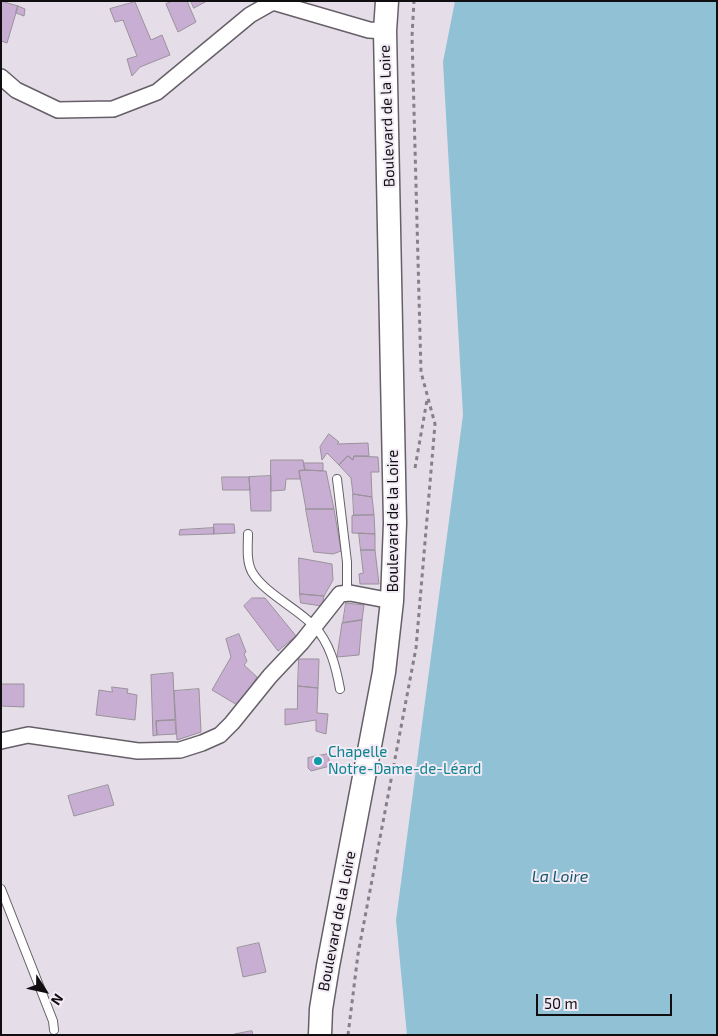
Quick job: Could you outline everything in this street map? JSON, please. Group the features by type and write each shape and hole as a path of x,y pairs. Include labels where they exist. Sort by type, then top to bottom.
{"main road":[{"name":"Boulevard de la Loire","path":"320,1035 329,928 384,672 392,601 395,513 385,31 387,1"}],"street":[{"path":"1,78 16,90 58,110 113,109 157,92 250,15 273,2 368,30 385,31"},
{"path":"1,741 28,735 138,751 180,750 202,743 220,735 226,729 340,594 348,593 392,601"}],"lane":[{"path":"338,479 347,562 348,593"},
{"path":"248,534 248,552 252,572 268,588 314,626 331,654 340,690"},
{"path":"1,889 53,1021 54,1030"}],"water":[{"name":"La Loire","path":"455,1 717,1 717,1035 407,1035 396,920 463,415 443,62"}],"building":[{"path":"1,1 18,6 7,43 1,41"},
{"path":"173,1 187,1 196,22 178,32 166,4"},
{"path":"191,1 207,1 194,8"},
{"path":"135,2 151,40 162,35 170,55 140,67 132,76 127,59 137,56 123,20 115,22 110,9"},
{"path":"18,6 25,9 24,16 16,13"},
{"path":"329,434 339,442 337,444 368,443 369,456 354,456 353,460 348,456 339,465 327,453 322,460 320,447"},
{"path":"348,456 353,460 354,456 378,457 379,472 371,472 372,497 353,494 351,478 339,465"},
{"path":"271,460 303,460 305,470 299,471 300,479 286,479 285,490 271,491"},
{"path":"304,463 323,463 323,471 305,470"},
{"path":"299,471 326,471 334,509 306,509"},
{"path":"271,476 271,511 251,511 249,477"},
{"path":"222,477 249,477 250,490 223,490"},
{"path":"353,494 372,497 374,515 354,515"},
{"path":"306,509 334,509 341,551 333,554 314,552"},
{"path":"374,515 375,534 352,533 352,516"},
{"path":"214,524 234,524 235,533 214,534"},
{"path":"214,528 214,534 179,535 180,530"},
{"path":"359,533 375,534 375,550 361,550"},
{"path":"361,550 375,550 379,584 360,584 359,574 363,573"},
{"path":"299,558 332,564 333,580 324,596 300,594"},
{"path":"300,594 324,596 322,606 301,603"},
{"path":"252,598 265,598 296,636 278,651 244,606"},
{"path":"346,603 364,605 362,620 343,623"},
{"path":"362,620 359,655 337,657 342,623"},
{"path":"239,634 246,652 244,654 247,661 244,665 257,677 239,706 212,690 231,657 226,639"},
{"path":"299,659 319,659 318,688 298,686"},
{"path":"173,673 175,720 156,721 157,735 153,736 151,675"},
{"path":"1,684 24,684 24,707 1,706"},
{"path":"298,686 318,688 317,713 328,714 326,734 316,731 316,720 285,725 285,709 297,709"},
{"path":"112,687 128,689 127,693 137,695 135,720 96,715 99,690 112,692"},
{"path":"199,689 201,732 177,740 174,691"},
{"path":"175,720 176,734 157,735 156,721"},
{"name":"Chapelle Notre-Dame-de-Léard","path":"328,754 330,766 311,771 308,768 308,758"},
{"path":"108,785 114,805 74,816 68,796"},
{"path":"259,943 266,972 243,977 237,948"},
{"path":"252,1031 253,1035 235,1034"}],"place":[{"name":"Chapelle Notre-Dame-de-Léard","path":"318,761"}]}
